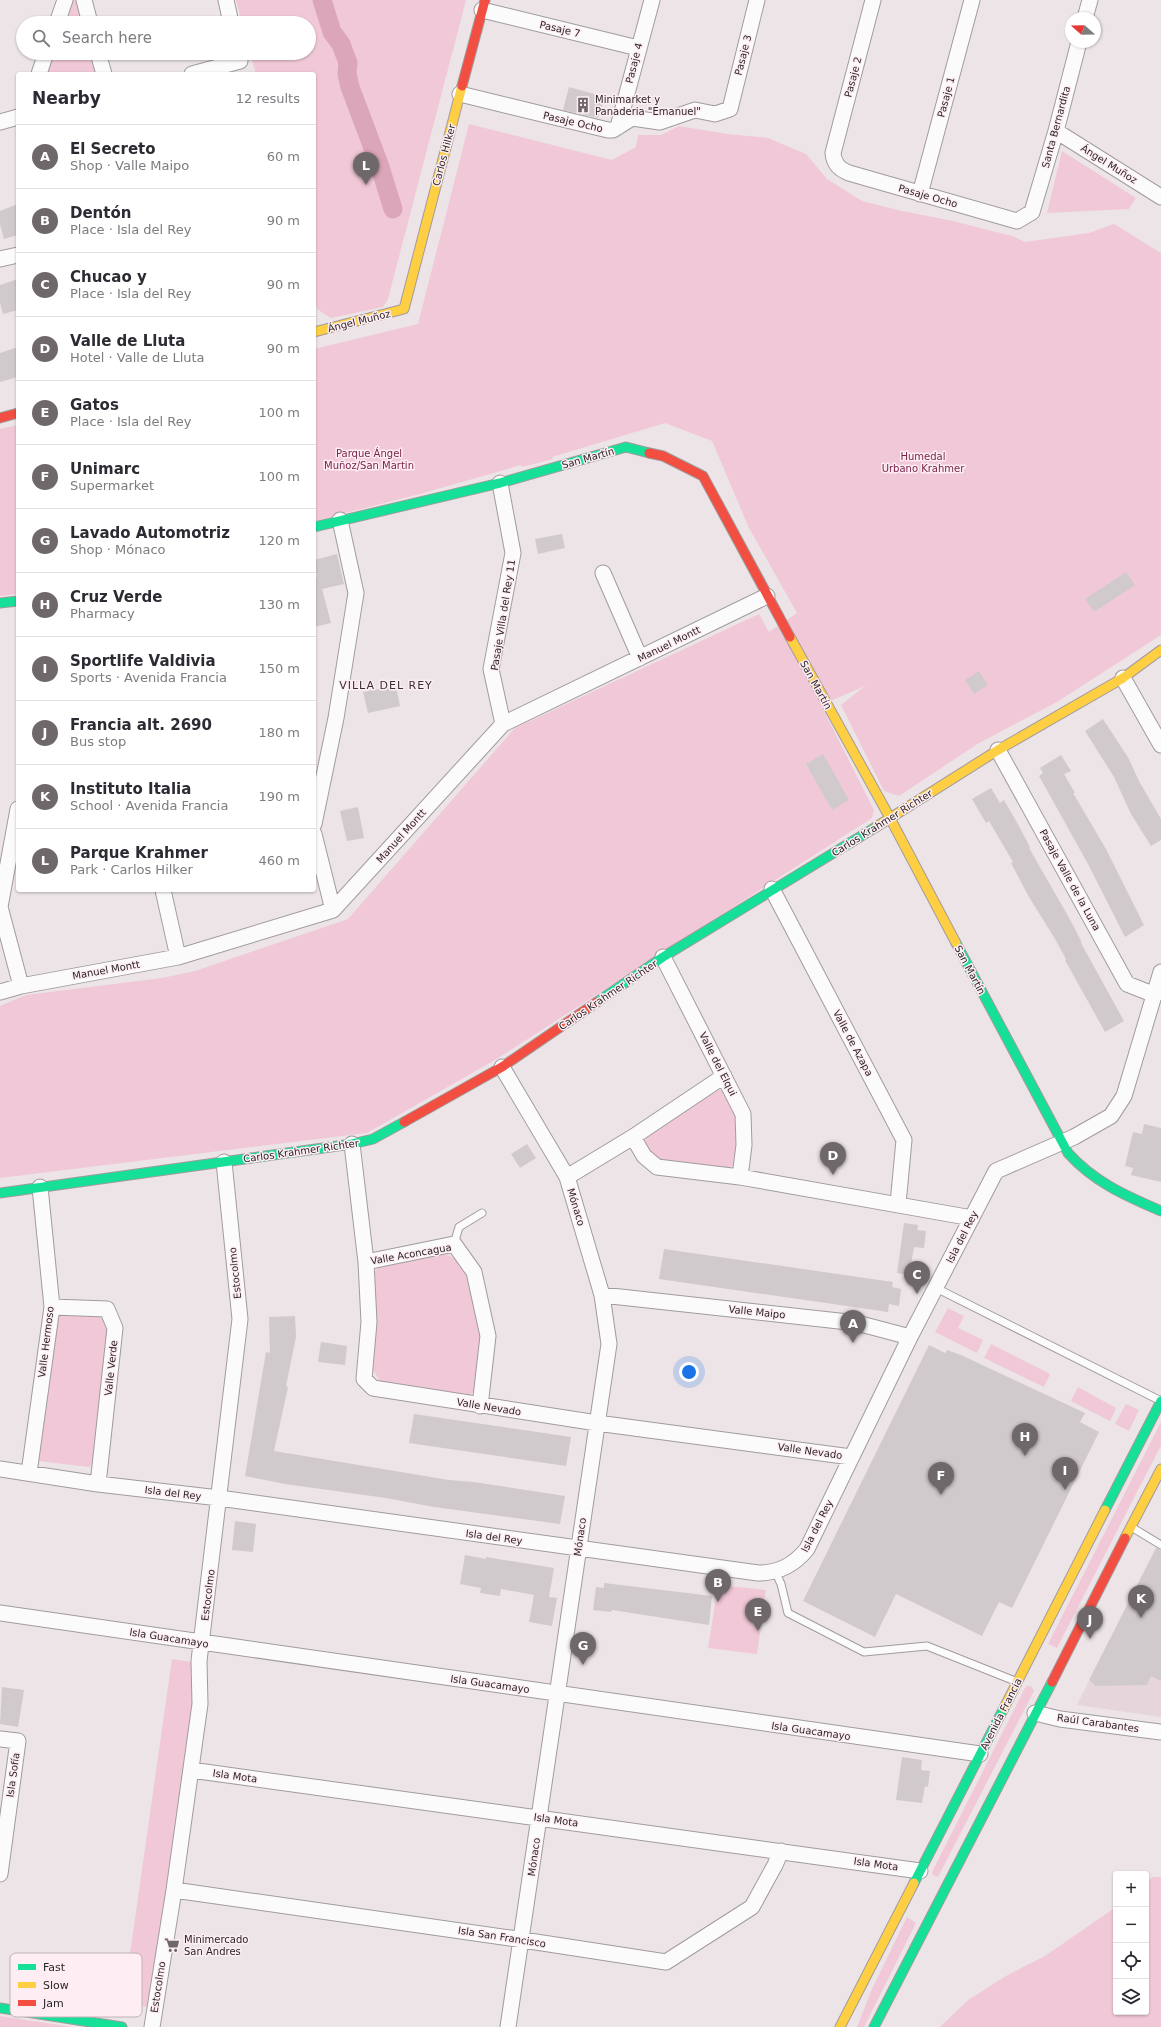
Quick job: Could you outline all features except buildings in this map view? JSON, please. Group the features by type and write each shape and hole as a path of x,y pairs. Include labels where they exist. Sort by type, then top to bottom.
{"street":[{"path":"59,16 65,0"},
{"path":"84,0 88,16"},
{"path":"226,0 229,16"},
{"name":"Pasaje 4","path":"618,127 652,0"},
{"name":"Pasaje 3","path":"730,109 757,0"},
{"name":"Pasaje 2","path":"834,153 873,0"},
{"name":"Pasaje 1","path":"920,194 972,0"},
{"path":"1087,12 1090,0"},
{"name":"Pasaje 7","path":"483,5 638,48"},
{"name":"Carlos Hilker","path":"404,309 483,5"},
{"name":"Santa Bernardita","path":"1032,212 1056,131 1077,48"},
{"path":"40,72 44,60"},
{"path":"100,60 103,72"},
{"path":"201,72 240,63"},
{"name":"Pasaje Ocho","path":"460,94 608,130 618,127 625,121 632,118 660,122 695,110 715,114 730,109"},
{"path":"0,122 16,118"},
{"name":"Ángel Muñoz","path":"1056,131 1160,193"},
{"name":"Pasaje Ocho","path":"834,153 836,164 840,170 920,194 1017,221 1032,212"},
{"path":"0,259 16,255"},
{"name":"Ángel Muñoz","path":"316,330 404,309"},
{"path":"0,418 16,414"},
{"name":"San Martín","path":"316,526 500,483 626,447 662,456 703,476 767,596 890,818 1062,1141 1077,1165 1103,1186 1161,1211"},
{"name":"Pasaje Villa del Rey 11","path":"500,483 513,553 492,669 503,724"},
{"path":"316,814 336,718 356,593 340,520"},
{"path":"603,573 640,658"},
{"name":"Manuel Montt","path":"0,992 21,986 178,957 333,910 503,724 767,596"},
{"path":"0,604 16,601"},
{"name":"Carlos Krahmer Richter","path":"0,1193 352,1144 373,1139 502,1067 663,958 772,889 890,818 998,750 1123,678 1161,650"},
{"path":"1123,678 1161,745"},
{"name":"Pasaje Valle de la Luna","path":"998,750 1127,984 1155,994"},
{"path":"16,820 0,907 21,986"},
{"path":"316,842 333,910"},
{"name":"Valle de Azapa","path":"772,889 904,1140 898,1204"},
{"path":"163,892 178,957"},
{"name":"Valle del Elqui","path":"663,958 743,1114 744,1145 740,1178"},
{"name":"Isla del Rey","path":"0,1469 98,1484 219,1498 758,1573 775,1571 793,1564 807,1549 910,1337 996,1171 1074,1137 1111,1116 1124,1096 1161,972"},
{"name":"Mónaco","path":"502,1067 567,1177 602,1295 609,1344 559,1694 508,2027"},
{"path":"567,1177 633,1137 724,1076"},
{"path":"633,1137 644,1156 657,1167 740,1178 898,1204 972,1218"},
{"name":"Valle Nevado","path":"352,1144 366,1262 369,1322 364,1379 373,1388 480,1406 851,1457"},
{"name":"Estocolmo","path":"152,2027 174,1890 200,1704 199,1661 240,1319 224,1162"},
{"name":"Valle Hermoso","path":"29,1473 52,1307 40,1187"},
{"name":"Valle Aconcagua","path":"366,1262 454,1244 474,1272 488,1336 480,1406"},
{"name":"Valle Maipo","path":"602,1295 857,1323 910,1337"},
{"name":"Valle Verde","path":"52,1307 107,1309 115,1328 98,1484"},
{"name":"Avenida Francia","path":"840,2027 914,1891 920,1870 1017,1682 1029,1668 1161,1401"},
{"path":"874,2027 935,1900 1035,1713 1050,1677 1161,1469"},
{"name":"Isla Guacamayo","path":"0,1613 980,1754"},
{"name":"Raúl Carabantes","path":"1035,1713 1060,1719 1161,1732"},
{"name":"Isla Sofía","path":"0,1739 18,1741 0,1874"},
{"name":"Isla Mota","path":"191,1770 920,1870"},
{"name":"Isla San Francisco","path":"174,1890 666,1962 752,1907 781,1851"},
{"path":"0,2008 10,2010"},
{"path":"58,2017 122,2027"}],"lane":[{"path":"454,1244 459,1227 482,1213"},
{"path":"936,1288 1161,1401"},
{"path":"1131,1527 1161,1546"},
{"path":"775,1571 781,1584 788,1613 864,1652 927,1646 998,1673 1017,1682"}],"shaded area":[{"path":"1161,1538 1161,1717 1077,1705 1158,1544"}],"green space":[{"path":"70,0 78,0 82,16 64,16"},
{"path":"236,0 466,0 388,299 383,307 331,318 317,309 316,72 255,72 252,60 316,60 316,16 240,16"},
{"path":"50,60 93,60 96,72 46,72"},
{"path":"469,124 612,160 636,147 638,135 661,135 679,126 727,134 768,138 806,154 827,179 862,201 953,221 1012,236 1025,242 1089,233 1114,224 1161,253 1161,635 1057,702 979,743 899,796 884,791 841,705 865,686 821,705 874,810 872,818 495,1060 367,1133 0,1178 0,1006 26,995 162,978 195,971 348,919 515,728 759,614 769,632 797,613 749,528 712,441 665,423 552,457 553,459 522,467 521,465 420,494 316,520 316,349 418,324"},
{"path":"1062,151 1136,198 1129,209 1047,213"},
{"path":"16,425 16,594 0,596 0,429"},
{"path":"715,1089 725,1091 740,1118 737,1161 727,1171 657,1161 644,1146 647,1134"},
{"path":"446,1254 457,1260 464,1270 482,1331 475,1390 468,1397 382,1385 373,1370 377,1315 373,1275 381,1263"},
{"path":"948,1308 964,1316 958,1328 983,1340 977,1353 935,1332"},
{"path":"66,1311 99,1314 111,1332 94,1459 90,1467 38,1461 57,1318"},
{"path":"991,1344 1050,1374 1044,1387 984,1358"},
{"path":"1078,1387 1116,1408 1110,1421 1071,1401"},
{"path":"1126,1404 1139,1410 1129,1431 1115,1424"},
{"path":"1161,1422 1161,1446 1057,1648 1048,1644"},
{"path":"718,1585 766,1590 757,1654 708,1648"},
{"path":"172,1659 203,1664 152,1999 146,2007 142,2006 142,1953 130,1953"},
{"path":"1026,1686 1031,1686 1034,1691 938,1877 933,1875 932,1872"},
{"path":"1153,1877 1161,1877 1161,2027 940,2027 968,2000 1006,1976 1045,1956 1113,1909 1113,2015 1149,2015 1149,1880"},
{"path":"907,1917 916,1923 864,2027 857,2027 872,1989"},
{"path":"0,2016 73,2027 0,2027"}],"waterway":[{"path":"322,0 332,32 341,44 348,63 347,74 350,87 379,164 393,209"}],"traffic: fast":[{"path":"316,527 500,483 626,447 649,453"},
{"path":"0,603 16,601"},
{"path":"597,1002 663,957 876,827"},
{"path":"956,943 1068,1153 1089,1172 1111,1187 1135,1200 1161,1211"},
{"path":"0,1193 352,1144 373,1139 404,1122"},
{"path":"1105,1510 1161,1401"},
{"path":"874,2027 1052,1682"},
{"path":"914,1883 1004,1708"},
{"path":"0,2008 10,2010"},
{"path":"58,2017 122,2027"}],"traffic: slow":[{"path":"316,331 404,309 462,86"},
{"path":"790,637 890,818 956,943"},
{"path":"876,827 998,750 1123,678 1161,650"},
{"path":"1125,1538 1161,1469"},
{"path":"1004,1708 1105,1510"},
{"path":"840,2027 914,1883"}],"traffic: jam":[{"path":"462,86 485,0"},
{"path":"0,418 16,414"},
{"path":"649,453 663,456 703,476 790,637"},
{"path":"404,1122 502,1067 597,1002"},
{"path":"1052,1682 1125,1538"}],"place":[{"name":"Minimarket y Panaderia \"Emanuel\"","path":"583,105"},
{"name":"Parque Krahmer","path":"366,185"},
{"name":"Valle de Lluta","path":"833,1175"},
{"name":"Chucao y","path":"917,1294"},
{"name":"El Secreto","path":"853,1343"},
{"name":"Cruz Verde","path":"1025,1456"},
{"name":"Sportlife Valdivia","path":"1065,1490"},
{"name":"Unimarc","path":"941,1495"},
{"name":"Dentón","path":"718,1602"},
{"name":"Instituto Italia","path":"1141,1618"},
{"name":"Gatos","path":"758,1631"},
{"name":"Francia alt. 2690","path":"1090,1639"},
{"name":"Lavado Automotriz","path":"583,1665"},
{"name":"Minimercado San Andres","path":"172,1945"}],"district":[{"name":"VILLA DEL REY","path":"386,685"}],"park label":[{"name":"Parque Ángel Muñoz/San Martin","path":"369,458"},
{"name":"Humedal Urbano Krahmer","path":"923,462"}]}
